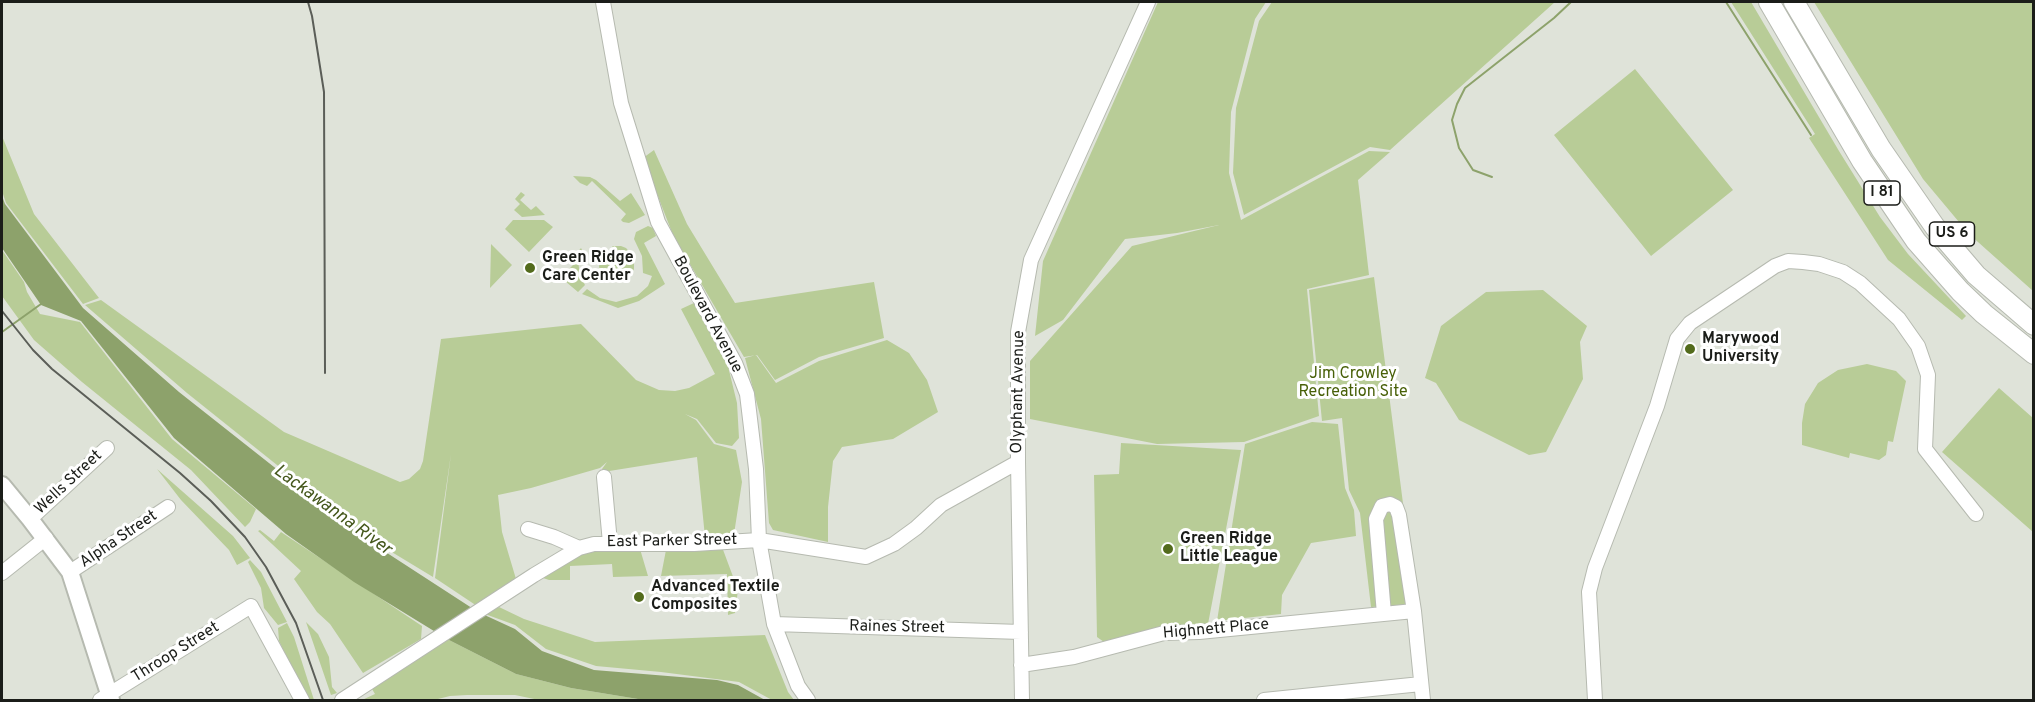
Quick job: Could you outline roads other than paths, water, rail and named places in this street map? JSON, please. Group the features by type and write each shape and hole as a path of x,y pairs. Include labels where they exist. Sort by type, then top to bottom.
{"highway":[{"name":"I 81","path":"1769,2 1862,161 1916,241 1968,299 2034,354"},
{"name":"I 81","path":"1794,2 1881,148 1916,201 1956,252 1999,297 2034,325"},
{"name":"US 6","path":"1881,148 1963,246 2007,288 2034,309"}],"main road":[{"path":"2,485 70,572 107,699"}],"street":[{"name":"Boulevard Avenue","path":"603,2 621,103 658,222 735,363 747,394 756,469 759,540 774,624 798,686 808,700"},
{"name":"Olyphant Avenue","path":"1022,700 1018,332 1031,260 1148,2"},
{"path":"1595,700 1589,592 1595,568 1657,406 1677,339 1690,323 1775,266 1788,261 1803,262 1819,264 1843,272 1860,283 1899,319 1917,346 1928,375 1925,449 1976,514"},
{"name":"Wells Street","path":"30,519 107,448"},
{"name":"East Parker Street","path":"342,700 579,548 610,543 694,544 759,540 866,557 894,544 941,506 1018,462"},
{"path":"604,477 610,543"},
{"path":"1384,614 1376,519 1383,506 1390,504 1396,507 1399,515 1414,611 1423,700"},
{"name":"Alpha Street","path":"70,572 168,507"},
{"path":"528,529 579,548"},
{"name":"Wells Street","path":"2,573 45,538"},
{"name":"Throop Street","path":"107,699 251,606 302,700"},
{"name":"Highnett Place","path":"1021,665 1074,657 1164,633 1199,632 1414,611"},
{"name":"Raines Street","path":"774,624 1021,632"},
{"path":"1264,700 1421,684"},
{"path":"364,687 371,700"}],"waterway":[{"path":"1492,177 1473,170 1459,148 1452,120 1457,104 1465,88 1571,2"},
{"path":"1726,2 1811,135"},
{"path":"2,332 41,304"}],"railway":[{"path":"308,2 324,92 325,373"},
{"path":"2,311 33,350 52,369 180,473 245,537 266,567 296,623 323,700"}],"place":[{"name":"Green Ridge Care Center","path":"530,268"},
{"name":"Marywood University","path":"1690,349"},
{"name":"Green Ridge Little League","path":"1168,549"},
{"name":"Advanced Textile Composites","path":"639,597"}],"park label":[{"name":"Jim Crowley Recreation Site","path":"1353,384"}],"water label":[{"name":"Lackawanna River","path":"332,511"}]}
